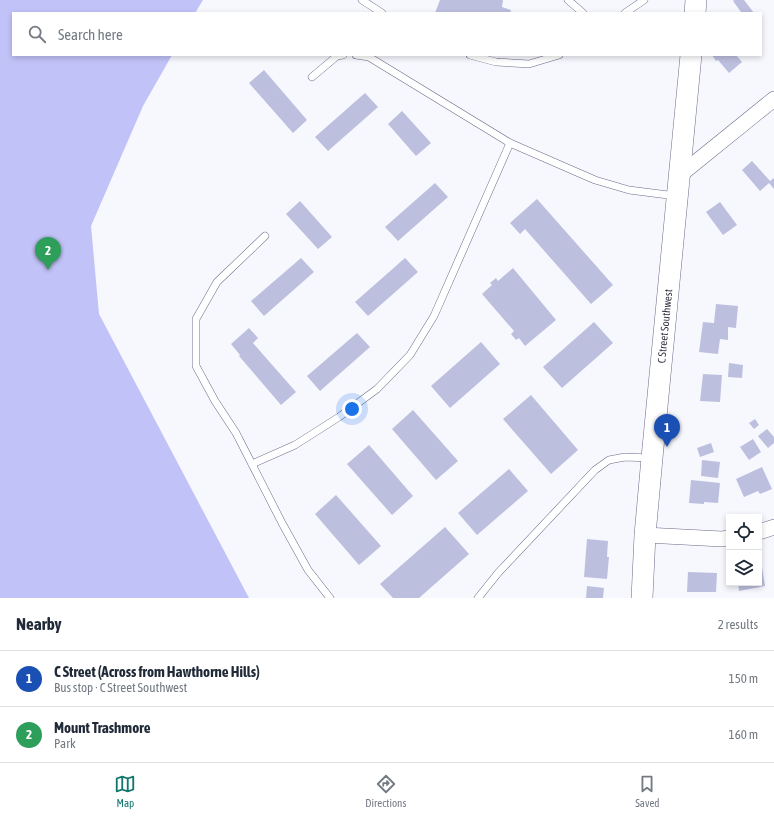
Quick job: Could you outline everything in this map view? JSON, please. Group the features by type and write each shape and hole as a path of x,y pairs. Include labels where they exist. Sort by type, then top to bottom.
{"main road":[{"name":"C Street Southwest","path":"642,598 645,535 691,56"}],"street":[{"path":"680,175 774,98"},
{"path":"762,531 774,527"},
{"path":"645,535 726,538"}],"lane":[{"path":"362,0 380,12"},
{"path":"568,0 582,12"},
{"path":"626,12 644,0"},
{"path":"312,78 336,56"},
{"path":"362,56 369,57 510,143 595,180 629,190 678,196"},
{"path":"474,56 496,62 529,64 556,56"},
{"path":"252,464 295,445 339,416 377,389 410,355 434,316 510,143"},
{"path":"265,236 217,282 196,319 196,366 236,433 308,570 330,598"},
{"path":"478,598 498,573 596,470 609,460 625,456 652,458"}],"shaded area":[{"path":"0,0 203,0 196,12 12,12 12,56 171,56 143,106 91,226 99,314 249,598 0,598"}],"building":[{"path":"440,0 503,0 502,7 511,10 510,12 435,12"},
{"path":"744,0 753,12 741,12 733,1"},
{"path":"713,56 737,56 742,62 729,73 718,60 716,61"},
{"path":"264,70 307,120 293,133 249,83"},
{"path":"365,93 378,107 328,151 315,137"},
{"path":"402,111 431,143 416,156 388,124"},
{"path":"752,161 770,181 774,178 774,189 769,183 760,191 742,170"},
{"path":"435,183 448,197 398,241 385,227"},
{"path":"537,199 613,285 591,304 525,229 520,234 510,223"},
{"path":"300,201 332,237 318,249 286,214"},
{"path":"720,202 737,225 723,235 706,212"},
{"path":"301,258 314,272 264,316 251,301"},
{"path":"405,258 418,272 368,316 355,302"},
{"path":"513,268 556,320 525,346 519,338 516,340 511,334 514,331 482,294 492,285 490,283 496,278 498,281"},
{"path":"716,304 738,306 736,328 728,327 728,340 720,339 718,354 699,352 703,322 714,323"},
{"path":"594,322 613,343 562,388 543,367"},
{"path":"249,328 258,338 253,343 296,392 281,405 239,356 240,355 231,344"},
{"path":"357,333 370,347 320,391 307,376"},
{"path":"481,342 500,364 450,408 431,386"},
{"path":"729,363 743,365 742,378 728,377"},
{"path":"703,374 722,375 720,402 700,401"},
{"path":"531,395 578,450 551,474 503,419"},
{"path":"413,410 458,461 436,480 392,429"},
{"path":"755,419 759,425 754,429 749,423"},
{"path":"767,429 774,437 774,443 768,448 758,436"},
{"path":"753,439 761,452 749,460 740,447"},
{"path":"711,443 714,452 700,457 697,448"},
{"path":"369,445 413,496 392,515 347,464"},
{"path":"702,460 720,462 718,478 701,476"},
{"path":"762,467 772,489 760,494 758,491 744,497 736,479"},
{"path":"509,469 528,491 477,535 458,513"},
{"path":"691,480 720,483 718,503 689,503"},
{"path":"336,495 381,546 359,565 315,514"},
{"path":"445,527 469,554 419,598 393,598 380,584"},
{"path":"587,539 608,541 607,557 609,557 607,579 584,577"},
{"path":"762,567 765,586 739,591 738,586 762,586"},
{"path":"688,572 717,573 716,592 687,592"},
{"path":"587,586 604,588 603,598 586,598"}],"place":[{"name":"Mount Trashmore","path":"48,270"},
{"name":"C Street (Across from Hawthorne Hills)","path":"667,447"}]}
